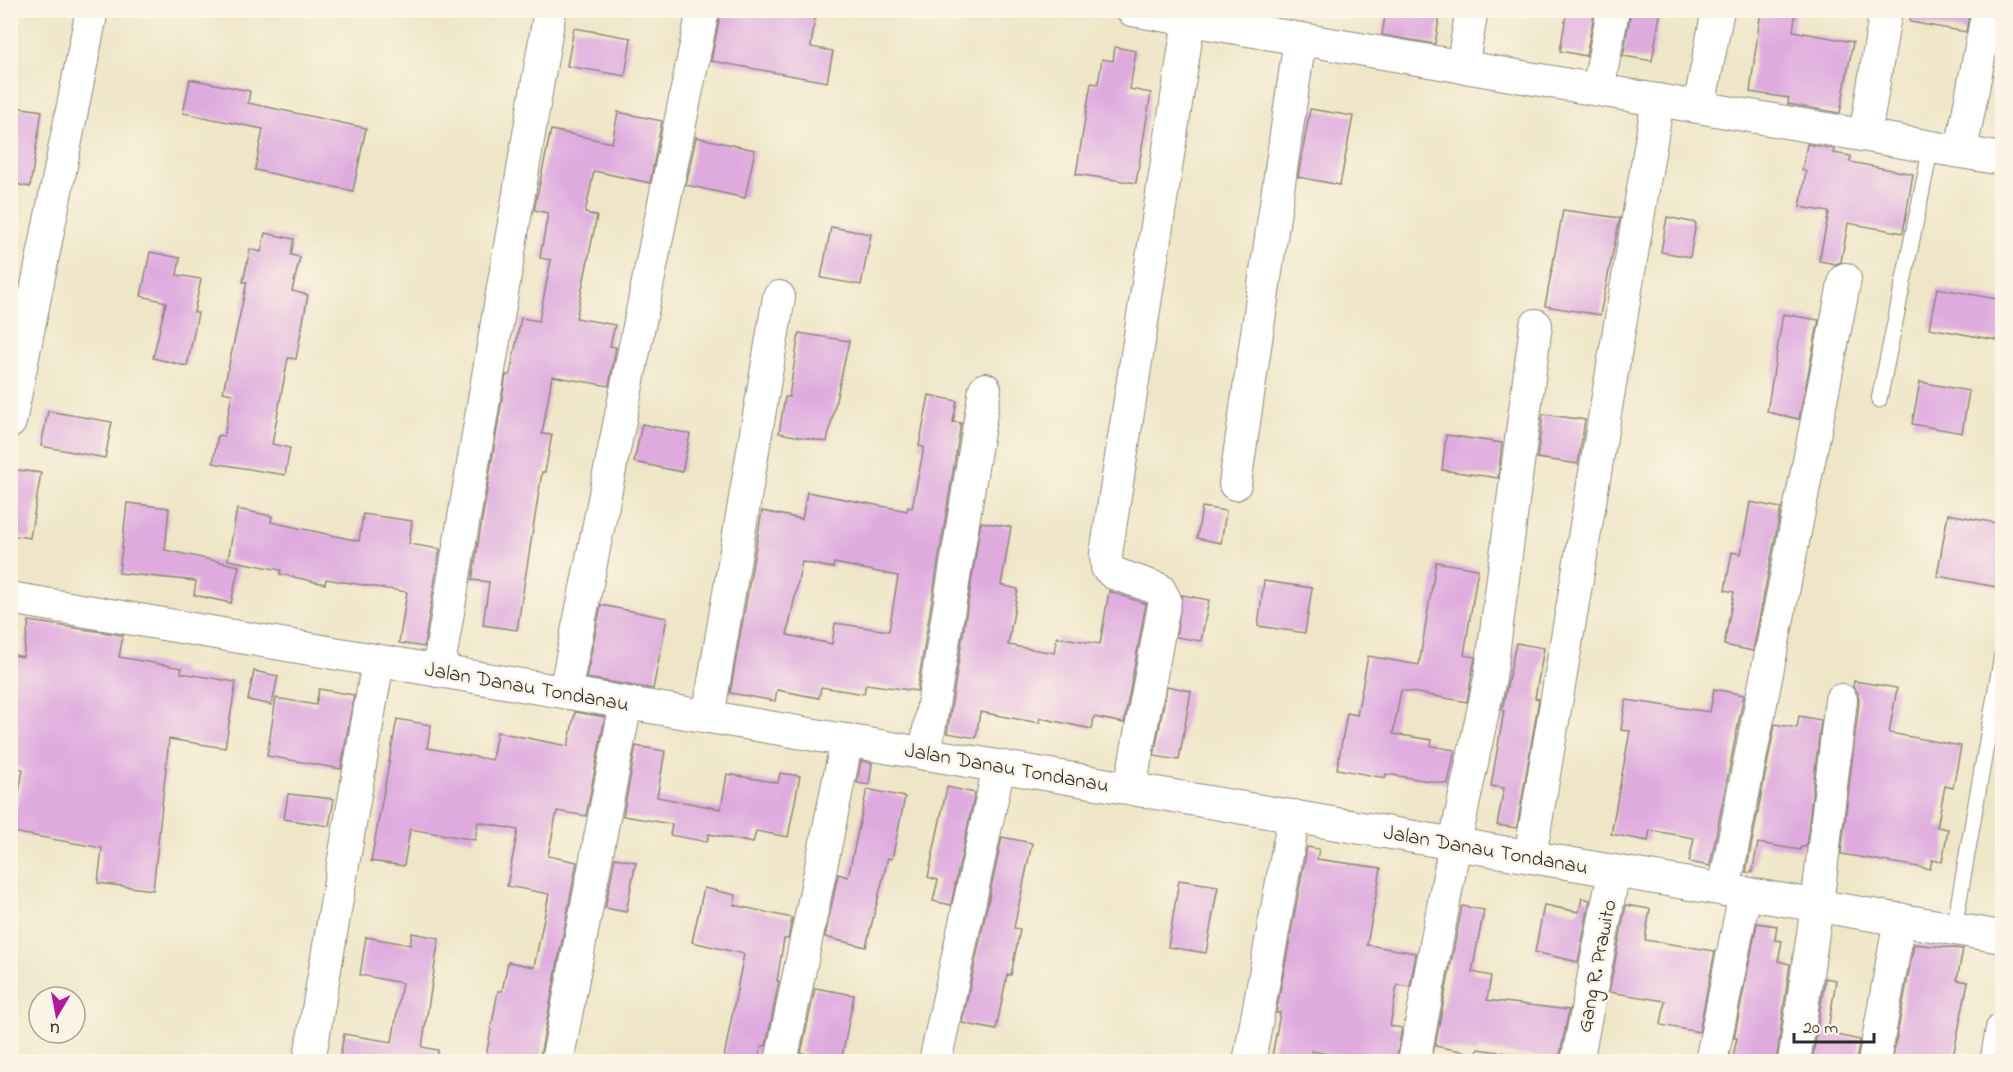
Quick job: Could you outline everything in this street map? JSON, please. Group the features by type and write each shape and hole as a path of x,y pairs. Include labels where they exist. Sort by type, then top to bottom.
{"street":[{"path":"10,422 92,10"},
{"path":"438,671 550,10"},
{"path":"565,692 703,10"},
{"path":"1132,10 1189,20 1266,22 1300,39 2002,159"},
{"path":"1462,67 1472,10"},
{"path":"1598,90 1614,10"},
{"path":"1699,107 1718,10"},
{"path":"1865,135 1886,10"},
{"path":"1946,149 1988,10"},
{"path":"1131,789 1165,600 1159,589 1113,573 1107,567 1106,554 1189,20"},
{"path":"1235,484 1300,39"},
{"path":"1530,857 1658,100"},
{"path":"1711,1062 1735,891 1845,279"},
{"path":"708,717 779,297"},
{"path":"1414,1062 1455,843 1490,678 1536,325"},
{"path":"924,753 985,388"},
{"name":"Jalan Danau Tondanau","path":"10,598 2002,937"},
{"path":"309,1062 378,661"},
{"path":"1794,1062 1817,906 1821,853 1841,700"},
{"path":"557,1062 626,703"},
{"path":"781,1062 847,740"},
{"path":"935,1062 999,766"},
{"path":"1250,1062 1294,816"},
{"name":"Gang R. Prawito","path":"1577,1062 1614,871"},
{"path":"1874,1062 1900,919"},
{"path":"1996,1062 2002,1029"}],"lane":[{"path":"1880,400 1946,149"},
{"path":"1954,929 2002,655"}],"building":[{"path":"721,10 816,10 811,47 833,51 827,82 711,61"},
{"path":"1386,10 1417,10 1440,14 1435,44 1382,35"},
{"path":"1567,10 1595,10 1586,56 1560,51"},
{"path":"1631,10 1661,10 1652,61 1623,56"},
{"path":"1761,10 1796,10 1793,31 1853,42 1840,113 1788,104 1789,98 1750,92"},
{"path":"1911,10 1970,10 1966,32 1910,22"},
{"path":"574,28 631,38 625,76 567,66"},
{"path":"1115,47 1136,51 1130,89 1151,93 1136,183 1076,174 1091,83 1098,84 1102,59 1113,61"},
{"path":"190,79 250,91 248,103 366,128 353,191 255,170 263,129 183,113"},
{"path":"10,106 42,111 30,187 10,183"},
{"path":"1310,109 1353,116 1340,185 1298,177"},
{"path":"618,112 662,121 650,183 594,171 585,213 597,216 576,318 615,325 610,346 616,347 609,386 552,376 542,434 552,435 545,472 542,472 517,630 483,625 489,582 472,580 506,375 510,375 521,318 539,321 551,260 540,258 548,213 534,210 551,130 612,143"},
{"path":"696,137 755,150 745,198 686,185"},
{"path":"1807,144 1834,149 1833,153 1851,156 1850,162 1913,174 1903,233 1848,223 1841,262 1836,264 1819,261 1829,212 1800,207 1806,171 1802,170"},
{"path":"1563,210 1620,218 1600,315 1545,306"},
{"path":"1667,217 1696,223 1690,257 1661,252"},
{"path":"831,227 871,234 861,285 821,278"},
{"path":"265,233 294,239 291,255 300,257 292,291 308,295 296,359 288,358 272,444 290,448 285,475 213,463 218,435 224,436 232,394 223,392 247,282 243,282 250,249 261,252"},
{"path":"150,252 180,258 177,275 201,279 194,312 198,313 187,366 153,358 166,302 141,296"},
{"path":"1937,288 2002,300 2002,341 1929,328"},
{"path":"1783,314 1819,320 1799,419 1767,412"},
{"path":"799,333 849,341 827,442 779,433 785,397 789,397"},
{"path":"1920,382 1969,391 1962,433 1912,424"},
{"path":"929,395 957,401 953,422 961,423 917,691 866,684 864,694 821,687 819,698 777,690 775,701 730,693 762,511 802,519 807,492 907,511 908,507 912,508 924,447 919,446","holes":["802,562 833,568 834,563 898,576 889,631 835,623 832,644 787,635"]},
{"path":"48,411 112,422 105,458 41,446"},
{"path":"1543,414 1585,420 1578,464 1537,458"},
{"path":"642,424 690,434 682,472 634,462"},
{"path":"1446,435 1502,443 1498,478 1442,470"},
{"path":"10,469 41,473 30,538 10,535"},
{"path":"1750,502 1781,508 1753,651 1724,645 1734,592 1725,590 1732,552 1741,554"},
{"path":"127,503 169,508 165,550 239,566 231,603 194,595 196,581 119,573"},
{"path":"1202,507 1226,511 1221,543 1197,538"},
{"path":"237,509 272,516 271,522 359,541 363,514 412,521 409,544 440,549 424,647 399,643 407,592 326,579 325,584 280,574 281,570 228,560"},
{"path":"1948,514 2002,524 2002,588 1937,576"},
{"path":"981,522 1011,527 1001,585 1018,589 1008,645 1054,653 1057,637 1100,644 1109,591 1146,604 1124,723 1094,717 1092,729 1040,718 1039,723 980,712 976,738 947,733"},
{"path":"1436,562 1478,569 1464,655 1475,657 1467,702 1401,690 1393,734 1432,740 1431,746 1455,750 1448,784 1386,774 1385,778 1337,769 1347,713 1357,715 1368,656 1419,665"},
{"path":"1264,581 1312,588 1305,633 1258,626"},
{"path":"1182,595 1209,600 1201,641 1176,637"},
{"path":"601,605 667,618 653,689 586,678"},
{"path":"29,621 123,635 119,657 182,668 181,673 236,682 225,748 169,739 153,890 98,883 102,848 12,832 23,769 10,767 10,654 23,657"},
{"path":"1516,643 1544,648 1535,698 1539,699 1517,828 1497,825 1504,788 1491,786 1504,711 1502,710"},
{"path":"254,671 278,676 272,705 248,700"},
{"path":"1854,681 1897,688 1889,733 1961,746 1953,788 1945,786 1937,827 1948,829 1942,862 1932,860 1930,869 1841,854 1859,702 1858,693 1853,687"},
{"path":"1167,686 1191,691 1179,760 1154,756"},
{"path":"319,689 354,695 341,769 267,756 276,698 316,705"},
{"path":"1714,689 1744,695 1710,866 1689,862 1694,838 1650,830 1648,841 1611,834 1630,731 1621,730 1626,700 1710,712"},
{"path":"575,712 605,717 586,816 557,811 548,856 577,862 539,1062 485,1062 498,991 502,991 508,962 534,967 549,894 507,886 518,830 478,822 475,840 410,829 404,866 371,861 397,719 431,725 427,748 492,760 497,732 568,746"},
{"path":"1799,716 1821,720 1806,847 1801,847 1800,850 1758,843 1752,873 1746,872 1775,724 1797,728"},
{"path":"636,746 665,751 657,797 721,809 727,774 778,783 780,773 800,776 788,837 756,831 753,843 709,834 707,842 670,835 672,824 623,816"},
{"path":"861,761 872,763 869,785 857,783"},
{"path":"947,787 975,793 951,905 933,901 938,880 928,877"},
{"path":"867,789 905,797 892,859 888,858 866,947 825,937 838,874 848,877"},
{"path":"288,794 334,799 329,826 284,819"},
{"path":"1002,837 1032,843 1014,928 1020,929 1011,975 1007,975 996,1030 962,1023"},
{"path":"1307,847 1319,849 1317,859 1381,868 1367,945 1416,953 1410,987 1397,985 1390,1026 1402,1028 1396,1062 1371,1062 1312,1051 1310,1062 1271,1062 1280,1013 1276,1013"},
{"path":"615,858 636,862 626,912 605,908"},
{"path":"1179,880 1218,886 1206,953 1168,947"},
{"path":"704,888 736,895 734,905 792,918 788,939 784,939 777,981 779,981 766,1046 761,1046 758,1062 723,1062 744,954 692,942"},
{"path":"1582,898 1590,900 1578,962 1535,952 1544,905 1579,912"},
{"path":"1626,905 1650,909 1645,940 1715,951 1699,1032 1661,1025 1665,1001 1609,992"},
{"path":"1462,906 1484,910 1472,972 1491,976 1487,1000 1569,1010 1559,1060 1478,1049 1477,1054 1435,1046"},
{"path":"1757,923 1777,926 1775,940 1782,941 1778,961 1790,964 1776,1062 1732,1062 1737,1038 1734,1038"},
{"path":"412,933 439,938 422,1047 438,1050 437,1062 339,1062 344,1034 392,1042 402,983 360,975 366,937 410,945"},
{"path":"1914,944 1963,949 1957,980 1968,982 1952,1062 1892,1062"},
{"path":"1825,978 1836,980 1828,1030 1832,1031 1832,1034 1860,1040 1856,1062 1812,1062"},
{"path":"815,988 854,995 841,1062 805,1062 806,1054 801,1053"}]}
